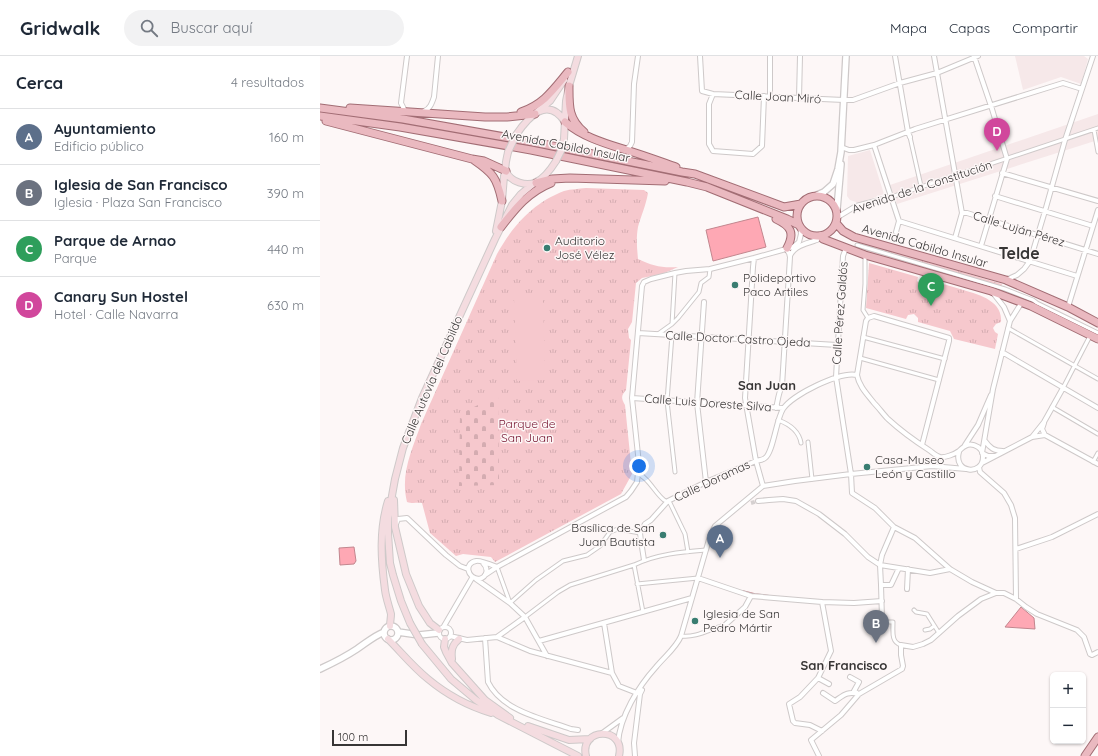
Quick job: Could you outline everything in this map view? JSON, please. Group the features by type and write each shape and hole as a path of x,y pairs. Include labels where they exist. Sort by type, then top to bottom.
{"main road":[{"path":"507,117 527,110 546,98 568,72 578,56"},
{"path":"534,183 545,175 556,161 561,151 564,139 566,101 578,56"},
{"path":"568,72 563,84 550,101 525,122 516,134 506,159 506,171 510,178 522,183 534,183 562,178 687,182"},
{"path":"569,86 569,107 574,122 592,138 599,142 695,174"},
{"path":"320,108 405,111 485,117 507,117 553,110 558,113 573,129 592,138"},
{"name":"Avenida Cabildo Insular","path":"320,108 403,119 533,142 695,174 784,207 801,204"},
{"path":"320,118 484,161 506,171"},
{"name":"Avenida Cabildo Insular","path":"320,118 400,127 524,148 687,182 707,187 787,218 800,226"},
{"path":"472,159 488,170 495,179 502,201"},
{"name":"Calle Autovía del Cabildo","path":"495,239 506,171"},
{"path":"501,227 516,207 529,196 542,186 562,178"},
{"name":"Calle Autovía del Cabildo","path":"534,183 521,194 512,205 422,398 403,448 395,479 388,518 388,533 393,575 405,612 422,644 451,679 498,715 578,756"},
{"path":"818,195 824,196 834,203 837,209 837,220 834,228 830,232 819,236 814,236 808,234 800,226 797,214 798,208 806,199 811,196 818,195"},
{"path":"757,207 784,223 790,229 791,238 786,248"},
{"name":"Avenida Cabildo Insular","path":"837,220 839,227 854,237 1006,280 1098,321"},
{"name":"Avenida Cabildo Insular","path":"819,236 823,239 865,255 991,291 1022,302 1094,334 1098,339"},
{"path":"395,479 395,527 406,574 419,606 430,623 441,630"},
{"path":"390,626 391,615 386,597 381,564 381,539 385,511 395,479"},
{"path":"448,638 444,647 452,663 485,700 513,720"},
{"path":"388,639 418,670 442,690 478,709 498,715"},
{"path":"452,663 451,652 453,645 459,639"},
{"name":"Calle Autovía del Cabildo","path":"487,708 538,730 569,740 590,739"},
{"path":"586,756 586,748 590,739 597,734 606,734 616,739 620,752 619,756"},
{"path":"1084,756 1098,738"}],"street":[{"path":"405,111 401,103 407,56"},
{"path":"421,113 427,110 432,104 434,98 438,56"},
{"path":"625,150 632,142 634,84 638,56"},
{"path":"700,56 702,91 713,94 709,104 709,144 713,151 753,154 762,146 764,96"},
{"path":"770,56 770,96"},
{"path":"799,98 800,56"},
{"path":"837,209 841,169 846,56"},
{"path":"895,56 908,132 921,186"},
{"path":"934,56 962,213 956,238"},
{"path":"975,56 1007,159 981,246"},
{"name":"Calle Joan Miró","path":"713,94 853,100 900,83 937,72 975,56"},
{"path":"1006,280 1017,275 1030,261 1065,140 1093,56"},
{"path":"1092,61 1098,60"},
{"path":"841,149 854,150 874,145 908,132 1063,83 1082,89"},
{"name":"Avenida de la Constitución","path":"837,220 856,206 1007,159 1098,128"},
{"path":"1094,130 1098,152"},
{"path":"874,145 899,221 896,232"},
{"path":"818,195 833,184 838,169 841,149"},
{"path":"1002,173 1098,201"},
{"path":"995,196 1093,226"},
{"path":"1068,307 1098,210"},
{"name":"Calle Luján Pérez","path":"962,213 989,219 1098,254"},
{"path":"899,221 1077,276"},
{"path":"474,578 481,579 497,567 626,497 632,491 637,482 639,464 632,398 642,286 644,282 675,273 710,269 793,246 799,242 801,234 800,226"},
{"path":"776,408 778,393 782,386 791,252 794,249 817,240 819,236"},
{"path":"857,246 1005,289 1033,300 1094,334 1044,422 1032,438"},
{"path":"786,248 790,257"},
{"name":"Calle Pérez Galdós","path":"846,248 843,256 836,378 851,474 852,493 875,508 894,527"},
{"path":"865,255 863,310 868,318"},
{"path":"754,258 745,398 756,461 763,486"},
{"path":"658,334 678,318 699,292 702,283 709,277 710,269"},
{"path":"672,324 675,273"},
{"path":"991,291 1000,300 1010,321"},
{"path":"704,302 697,403 706,482"},
{"path":"1016,599 1015,518 1011,505 1004,493 980,472 980,465 983,458 982,453 993,389 1008,328 1010,321 1022,302"},
{"path":"922,445 945,359 949,338 874,316 868,318 866,321 857,375 861,386 887,418 915,441 940,457 946,457 959,452 965,445 978,425 993,389"},
{"path":"1008,328 1098,379"},
{"name":"Calle Doctor Castro Ojeda","path":"638,333 837,345"},
{"path":"672,335 667,401 675,472"},
{"path":"863,338 945,359"},
{"path":"1002,352 1098,408"},
{"path":"860,358 939,380"},
{"path":"783,408 805,391 836,378 853,374 857,375"},
{"name":"Calle Luis Doreste Silva","path":"632,398 783,408"},
{"path":"1052,407 1098,434"},
{"name":"Calle Doramas","path":"640,533 645,524 651,520 668,501 706,482 756,461 765,459 772,445 778,420 783,408"},
{"path":"778,420 793,429 801,443"},
{"path":"1044,422 1042,429 1045,435 1098,464"},
{"path":"601,734 620,721 644,682 678,642 710,536 715,526 763,486 851,474 937,466 970,470 975,469 995,456 1032,438 1045,435"},
{"path":"985,441 993,450 1005,451"},
{"path":"808,442 812,479"},
{"path":"965,445 973,444 977,446 982,453 988,456 995,456"},
{"path":"959,452 958,459 962,466 966,469"},
{"path":"1093,462 1098,453"},
{"path":"937,466 940,457"},
{"path":"638,474 642,475 665,500 670,503 685,534 688,552"},
{"path":"758,502 783,499 796,501 819,514 845,534 868,557 880,565 930,573 950,569"},
{"path":"744,502 750,503"},
{"path":"1016,549 1052,537 1098,514"},
{"path":"395,527 398,519 407,518 446,555 460,566 468,569"},
{"path":"996,593 972,582 950,569 915,538 894,527 882,555 880,565 882,585 882,622 893,622 893,639 897,644 913,647 923,644 931,640 980,599 996,593 1004,593 1016,599 1026,608 1037,614 1078,630 1084,637 1090,654 1092,655 1098,652"},
{"path":"510,603 536,580 563,561 587,556 600,546 610,532 618,529 640,533 644,560"},
{"path":"497,637 558,592 570,585 661,555 706,550"},
{"path":"497,567 476,561 471,564 468,569 469,574 510,603 525,617 547,656"},
{"path":"483,563 486,568 485,575"},
{"path":"634,565 643,612"},
{"path":"497,567 510,603"},
{"path":"882,585 891,585 899,568"},
{"path":"907,589 908,569"},
{"path":"474,578 441,630 440,636 442,638 467,640 497,637 530,651 612,673"},
{"path":"637,584 694,578 751,596 822,602 882,601"},
{"path":"681,636 687,637 696,635 725,625 745,607 751,596"},
{"path":"539,641 692,598"},
{"path":"822,602 831,651 818,678 800,698 789,704 793,721 795,723 810,725 822,731"},
{"path":"914,610 916,612 928,614 939,632"},
{"path":"604,623 612,673 619,686 637,692"},
{"path":"320,669 358,649 384,632 390,626 396,628 398,632 419,635 448,627 451,633 448,638"},
{"path":"925,630 934,626"},
{"path":"384,632 388,639 395,638 398,632"},
{"path":"485,638 488,682 491,688 502,699 514,708 571,729 578,730"},
{"path":"819,756 811,740 841,715 859,694 902,669 901,645"},
{"path":"818,678 829,684"},
{"path":"850,678 859,682 854,691 859,694"},
{"path":"635,756 634,743 640,694 644,682"},
{"path":"823,693 835,701 847,693 859,694"},
{"path":"618,744 619,733 624,716"}],"shaded area":[{"path":"1015,56 1084,56 1088,59 1081,84 1061,77 1023,90"},
{"path":"1098,114 1098,140 897,204 890,185"},
{"path":"870,150 884,194 859,203 850,200 847,196 848,156"},
{"path":"758,217 766,247 713,261 706,230"},
{"path":"354,547 356,561 354,564 340,565 339,548"},
{"path":"1021,607 1034,618 1035,629 1005,627"}],"green space":[{"name":"Parque de San Juan","path":"586,188 644,190 648,193 638,227 638,259 657,266 678,267 662,274 642,278 636,283 632,322 628,329 629,338 631,340 626,390 622,397 625,405 632,474 621,494 495,562 491,557 463,554 456,556 430,533 422,503 407,502 405,492 406,472 414,443 421,424 497,254 507,238 524,216 539,204 564,191"},
{"path":"860,242 1002,284 1000,292 859,251"},
{"path":"869,263 918,277 917,281 921,285 927,285 930,280 974,293 988,299 998,308 1001,314 1001,322 996,324 993,328 998,334 995,349 954,339 950,331 918,322 918,318 914,314 908,315 906,319 866,308"},
{"path":"514,299 543,299 545,380 517,381"},
{"path":"498,395 499,485 459,486 460,414"}],"waterway":[{"path":"743,591 771,596"}],"tunnel":[{"path":"751,503 758,501"}],"place":[{"name":"Canary Sun Hostel","path":"997,151"},
{"name":"Auditorio José Vélez","path":"547,248"},
{"name":"Polideportivo Paco Artiles","path":"735,285"},
{"name":"Parque de Arnao","path":"931,306"},
{"name":"Casa-Museo León y Castillo","path":"867,467"},
{"name":"Basílica de San Juan Bautista","path":"663,535"},
{"name":"Ayuntamiento","path":"720,558"},
{"name":"Iglesia de San Pedro Mártir","path":"695,621"},
{"name":"Iglesia de San Francisco","path":"876,643"}],"district":[{"name":"Telde","path":"1019,253"},
{"name":"San Juan","path":"767,385"},
{"name":"San Francisco","path":"844,665"}]}
